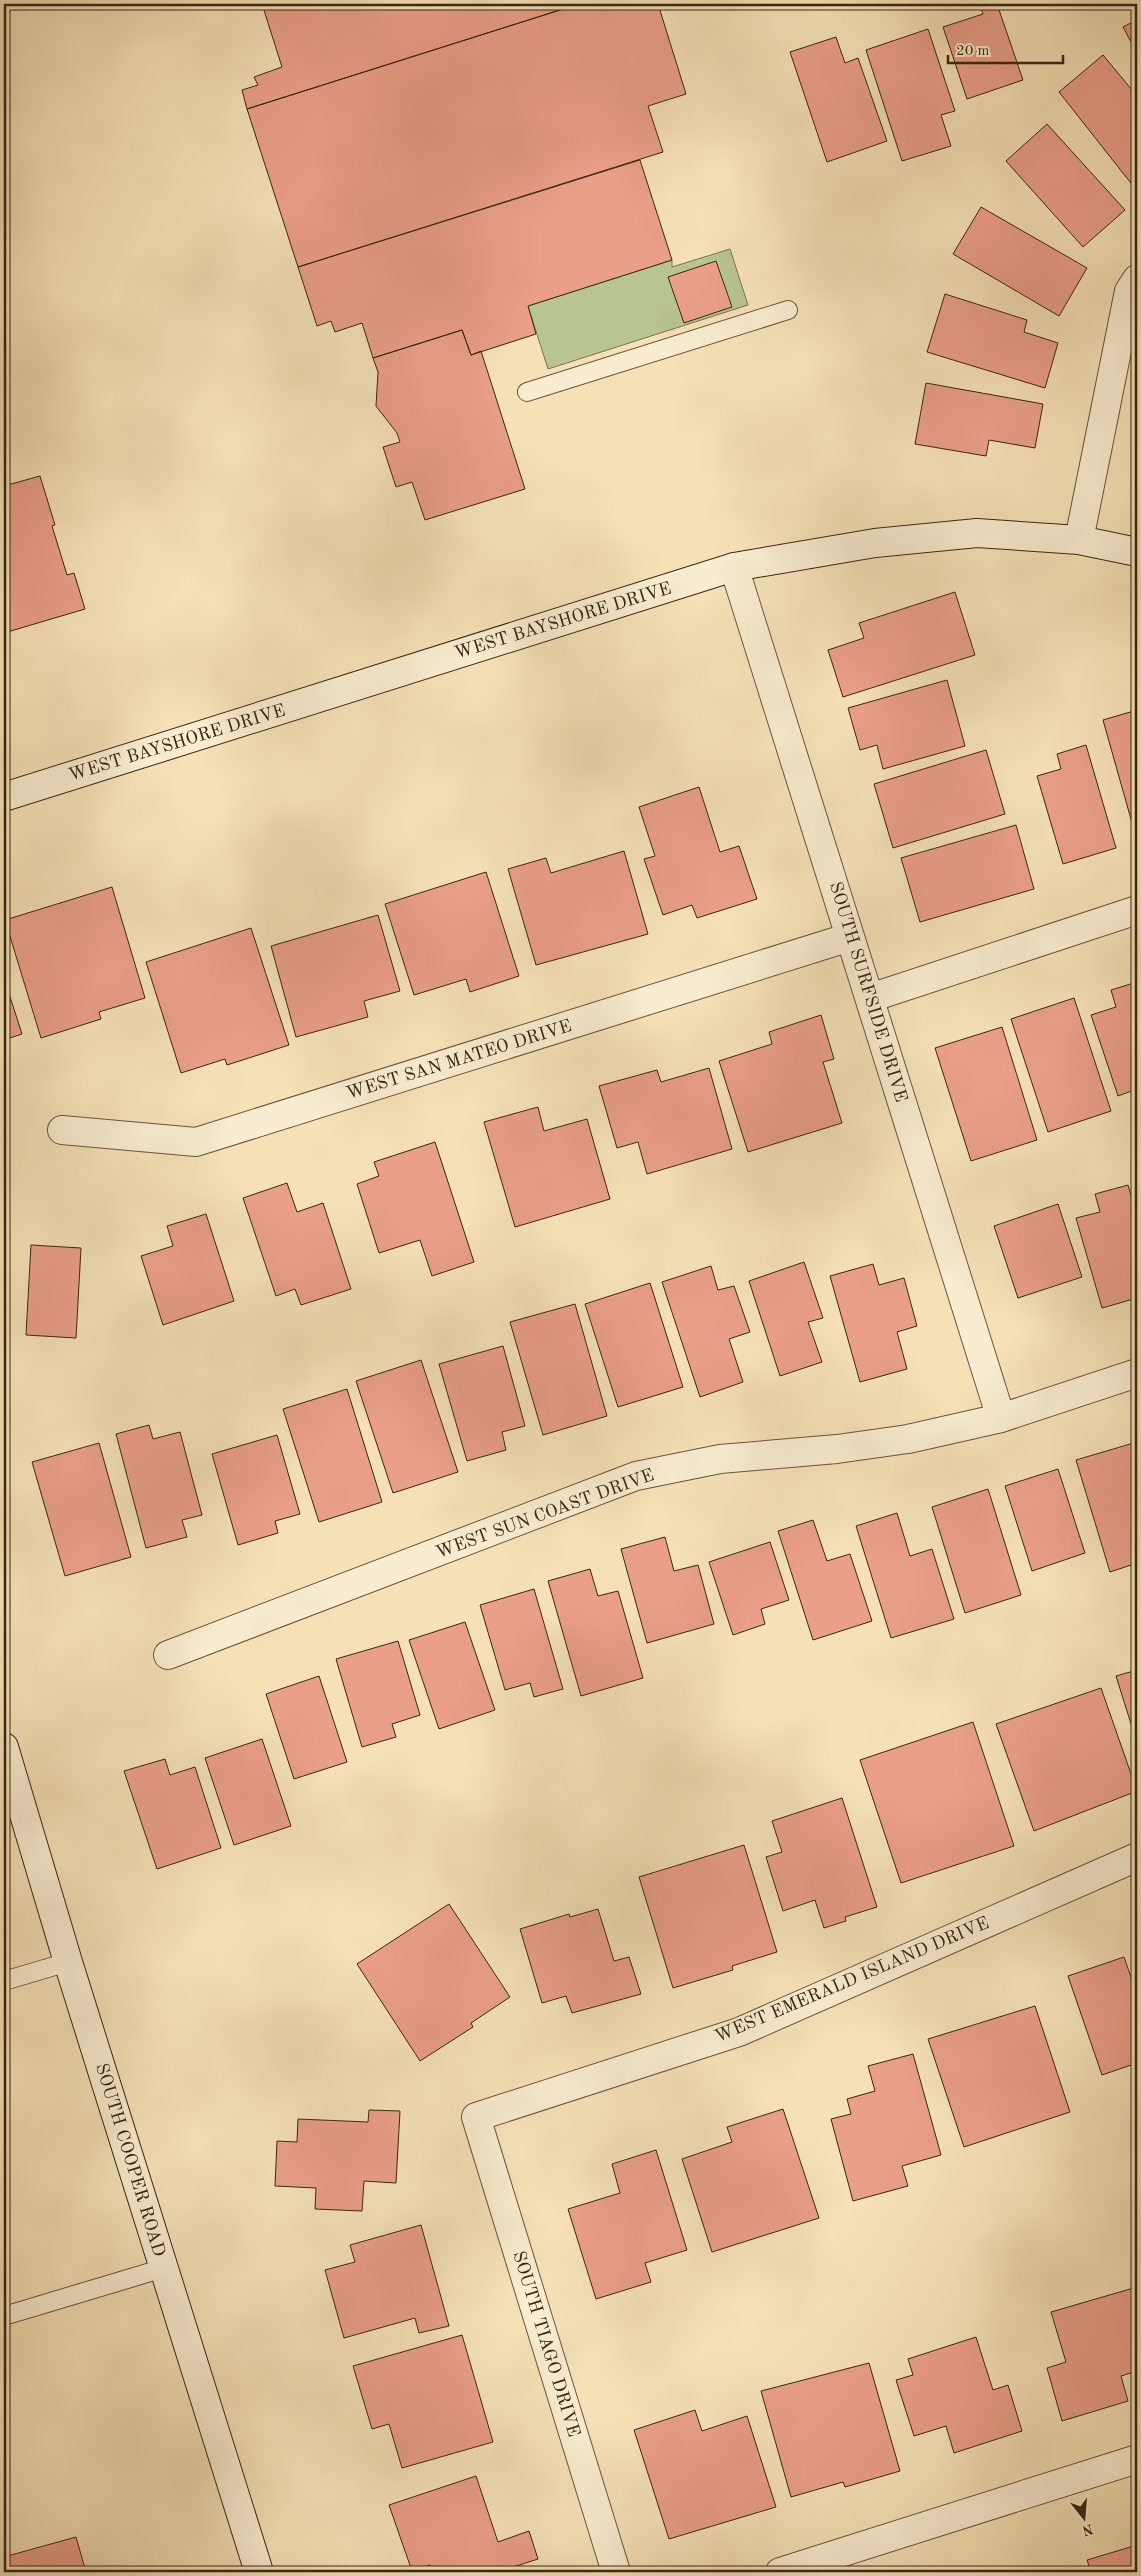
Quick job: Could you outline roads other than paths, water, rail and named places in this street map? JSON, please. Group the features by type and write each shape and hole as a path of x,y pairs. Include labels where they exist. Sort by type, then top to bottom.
{"street":[{"path":"1079,540 1129,291 1137,279"},
{"name":"WEST BAYSHORE DRIVE","path":"4,797 734,568 857,546 939,535 977,533 1079,540 1137,552"},
{"name":"SOUTH SURFSIDE DRIVE","path":"734,568 1001,1418"},
{"path":"870,998 1137,910"},
{"name":"WEST SAN MATEO DRIVE","path":"62,1130 196,1142 850,937"},
{"name":"WEST SUN COAST DRIVE","path":"168,1655 636,1476 720,1459 837,1449 908,1439 1001,1418 1137,1373"},
{"name":"SOUTH COOPER ROAD","path":"4,1747 68,1962 259,2572"},
{"name":"WEST EMERALD ISLAND DRIVE","path":"476,2117 739,2032 1137,1857"},
{"name":"SOUTH TIAGO DRIVE","path":"476,2117 616,2572"},
{"path":"780,2572 1137,2459"}],"lane":[{"path":"527,392 788,310"},
{"path":"4,1981 68,1962"},
{"path":"4,2316 164,2268"}]}
